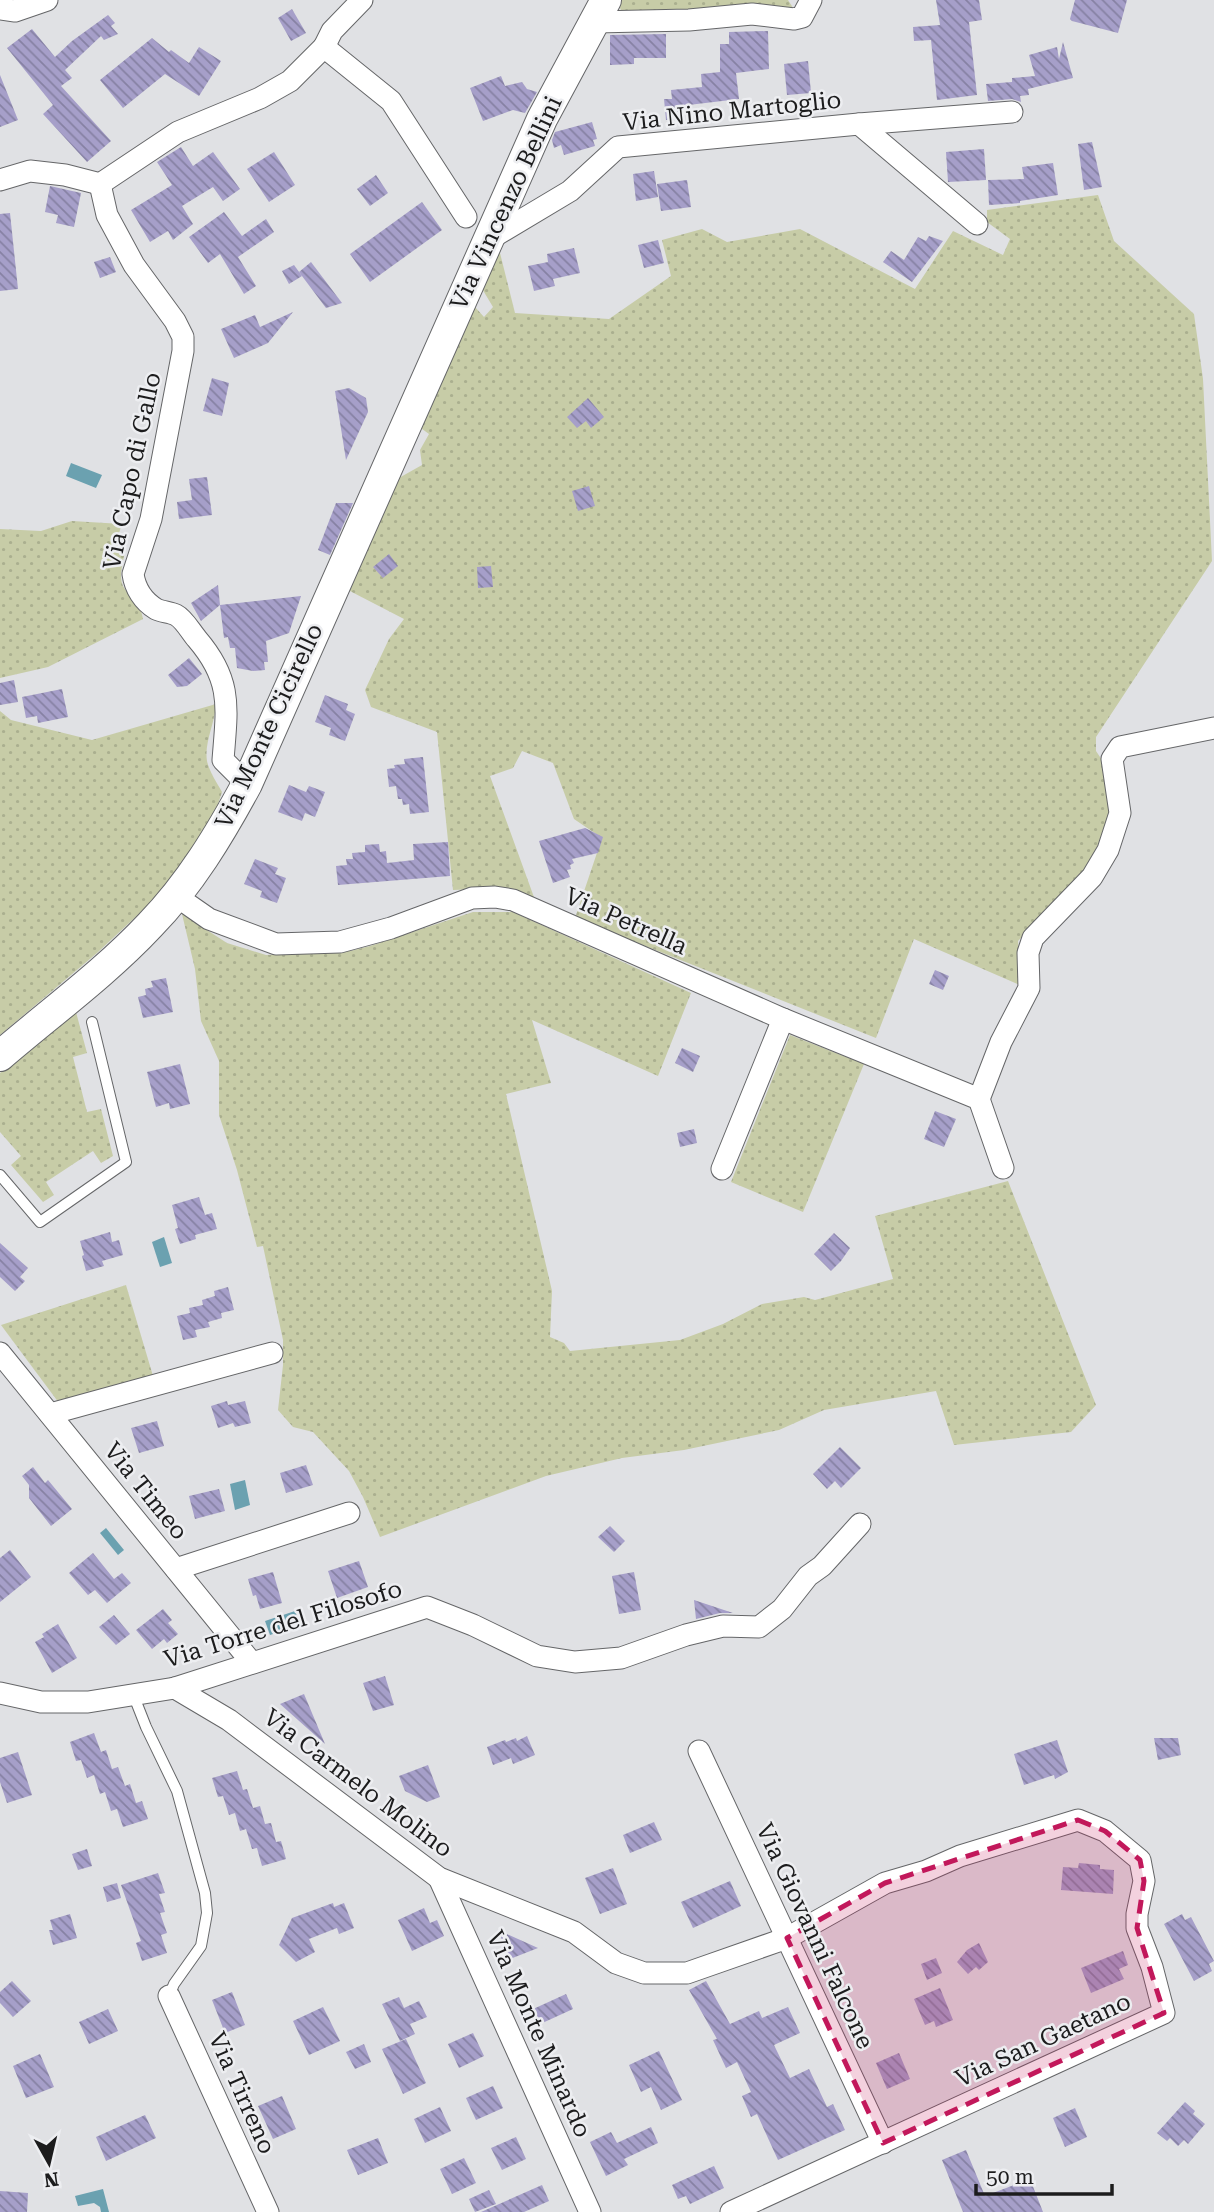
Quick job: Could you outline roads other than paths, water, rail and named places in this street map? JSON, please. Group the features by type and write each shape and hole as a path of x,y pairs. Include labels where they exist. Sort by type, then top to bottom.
{"street":[{"path":"0,9 15,11 47,0"},
{"path":"0,180 30,171 100,184 178,132 260,98 290,81 324,47 332,31 362,0"},
{"path":"601,11 689,20 752,14 794,19 802,17 811,0"},
{"name":"Via Vincenzo Bellini","path":"413,409 542,119 601,11"},
{"path":"324,47 391,101 466,217"},
{"name":"Via Nino Martoglio","path":"486,242 570,191 618,147 1012,112"},
{"path":"859,124 977,224"},
{"name":"Via Capo di Gallo","path":"100,184 107,215 134,265 175,321 183,337 183,351 151,519 133,574 134,583 138,592 156,609 178,616 209,653 222,675 227,704 223,760 247,783"},
{"name":"Via Monte Cicirello","path":"0,1056 124,951 176,896 220,831 247,783 413,409"},
{"path":"1003,1168 979,1099 1001,1042 1029,988 1028,953 1033,937 1092,877 1108,850 1120,813 1112,759 1120,747 1214,728"},
{"name":"Via Petrella","path":"176,896 209,919 276,944 340,942 391,928 472,898 495,897 513,900 783,1019 979,1099"},
{"path":"722,1169 783,1019"},
{"name":"Via Timeo","path":"0,1353 252,1663"},
{"path":"50,1414 272,1353"},
{"path":"176,1569 349,1513"},
{"name":"Via Torre del Filosofo","path":"0,1693 41,1702 88,1702 175,1688 426,1607 473,1625 537,1656 575,1662 621,1658 685,1635 723,1626 759,1627 782,1609 808,1576 822,1566 860,1524"},
{"name":"Via Carmelo Molino","path":"175,1688 229,1720 439,1878 574,1932 616,1964 644,1973 687,1973 787,1938 885,1883 926,1871 960,1856 1078,1820"},
{"name":"Via Giovanni Falcone","path":"699,1751 883,2143"},
{"name":"Via San Gaetano","path":"731,2212 1164,2013 1152,1967 1137,1928 1144,1881 1140,1860 1105,1831 1078,1820"},
{"name":"Via Monte Minardo","path":"439,1878 590,2212"},
{"name":"Via Tirreno","path":"169,1996 268,2212"}],"lane":[{"path":"0,1175 40,1222 126,1161 92,1022"},
{"path":"132,1694 177,1791 205,1893 207,1913 201,1946 174,1984 169,1996"}],"water":[{"path":"71,463 102,475 96,488 66,476"},
{"path":"164,1237 172,1263 160,1267 152,1242"},
{"path":"245,1480 250,1505 235,1510 230,1484"},
{"path":"106,1528 124,1550 118,1555 100,1533"},
{"path":"295,1611 300,1625 270,1635 265,1621"},
{"path":"103,2189 109,2212 101,2212 100,2207 94,2203 78,2206 75,2196"}]}
